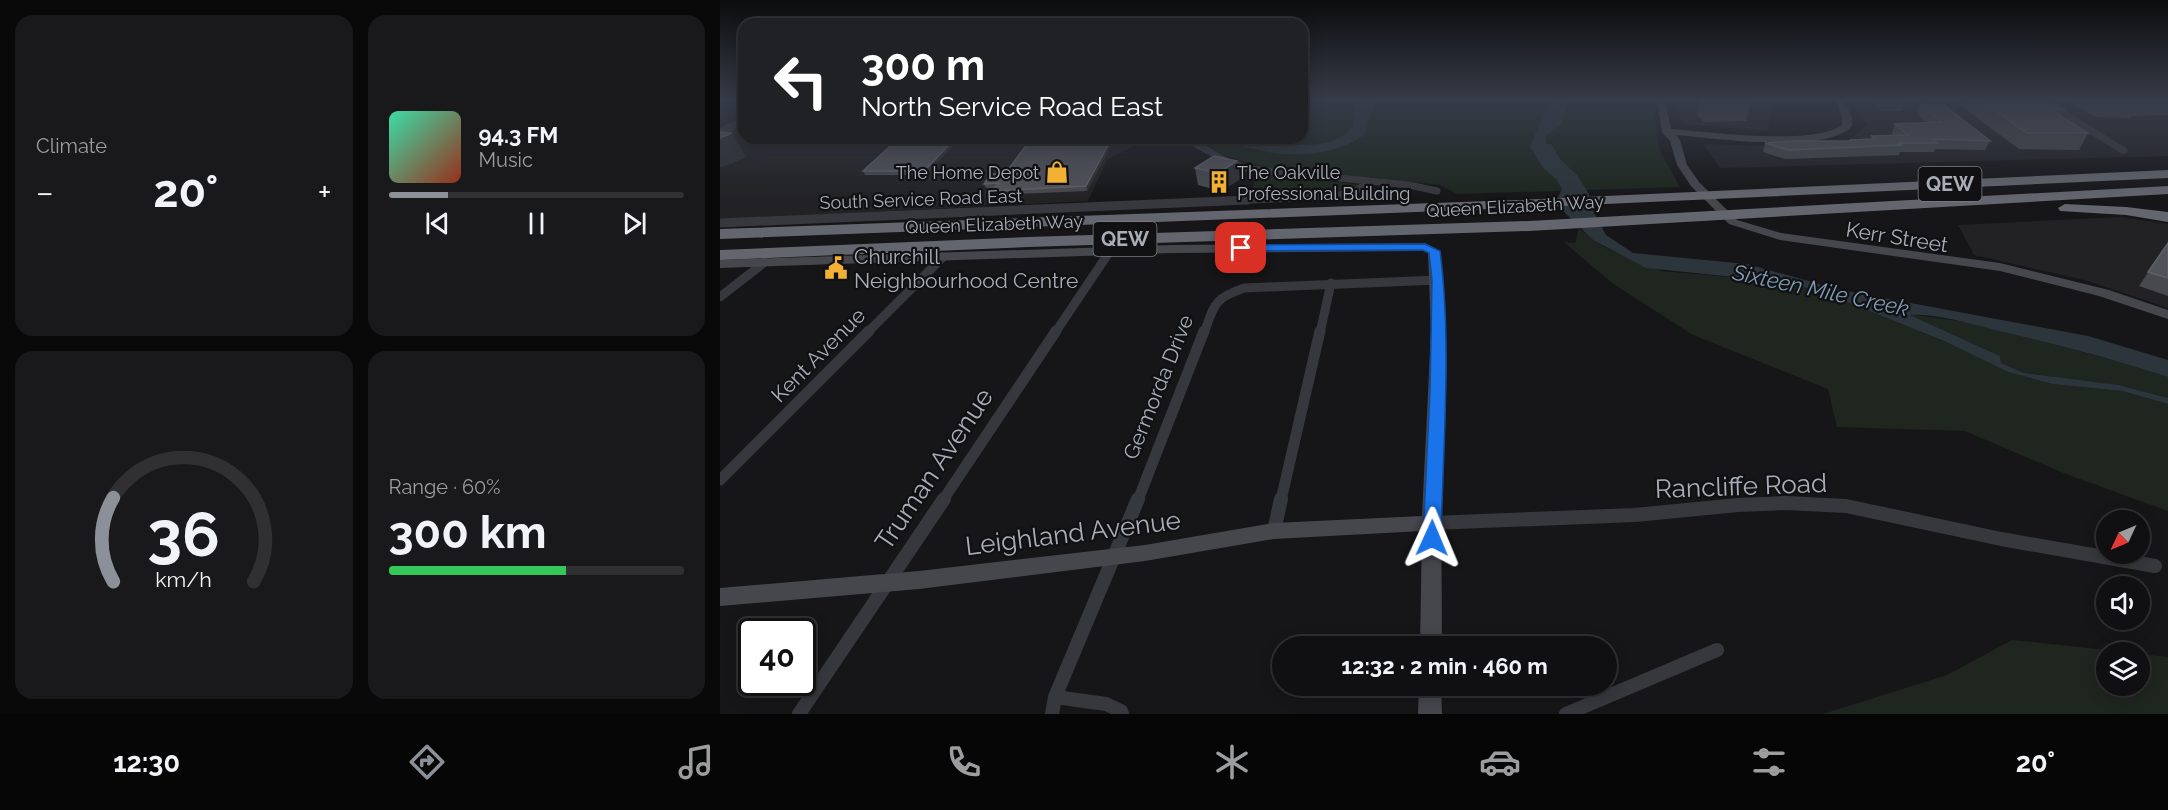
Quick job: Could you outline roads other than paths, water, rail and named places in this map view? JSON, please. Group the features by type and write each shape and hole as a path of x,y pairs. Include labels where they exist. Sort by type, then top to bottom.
{"highway":[{"path":"1789,191 2168,163"},
{"name":"Queen Elizabeth Way","path":"720,234 1518,204 2168,174"},
{"name":"Queen Elizabeth Way","path":"720,255 1028,242 1529,226 2168,190"},
{"path":"1735,216 1895,214 2168,202"},
{"path":"2065,208 2126,211 2168,217"}],"street":[{"path":"1668,134 1799,140 1820,138 1839,132"},
{"path":"2094,132 2124,151"},
{"name":"Kerr Street","path":"2168,315 2104,293 1988,264 1780,236 1747,228 1726,217 1695,184 1682,165 1675,140 1668,134 1666,138 1670,156 1689,185 1716,215 1728,224 1743,230 1783,241 2032,280 2088,295 2168,321"},
{"path":"1196,144 1222,159 1250,169 1422,187 1437,191"},
{"name":"South Service Road East","path":"720,223 1329,197 1349,195 1360,190 1369,181"},
{"path":"720,264 1172,249 1425,247 1434,251 1438,280 1431,636"},
{"name":"Truman Avenue","path":"799,714 1110,252"},
{"name":"Kent Avenue","path":"720,480 943,256"},
{"path":"720,297 765,262"},
{"name":"Germorda Drive","path":"1122,714 1121,711 1106,704 1054,706 1216,302 1224,295 1244,288 1438,280"},
{"path":"1274,531 1331,283"},
{"name":"Rancliffe Road","path":"1432,523 1635,515 1738,505 1787,503 1846,506 2001,539 2155,566"},
{"name":"Leighland Avenue","path":"720,597 887,583 1116,555 1274,531 1432,523"},
{"path":"1566,714 1717,650"},
{"path":"1430,696 1430,714"}],"water":[{"path":"1347,132 1365,132 1347,144 1329,151 1311,154 1274,153 1236,144 1319,144"},
{"name":"Sixteen Mile Creek","path":"1536,132 1551,132 1546,136 1546,143 1552,145 1560,159 1577,175 1589,194 1590,205 1606,235 1633,253 1747,264 1841,290 2088,336 2168,360 2168,377 2080,351 1961,321 1910,315 2000,356 2001,363 2024,373 2119,385 2168,398 2168,404 2122,391 2052,384 2008,372 1944,341 1817,290 1773,281 1646,268 1593,240 1555,203 1562,189 1556,179 1543,168 1530,146"}],"place":[{"name":"The Home Depot","path":"1057,172"},
{"name":"The Oakville Professional Building","path":"1219,182"},
{"name":"Churchill Neighbourhood Centre","path":"836,268"}]}
